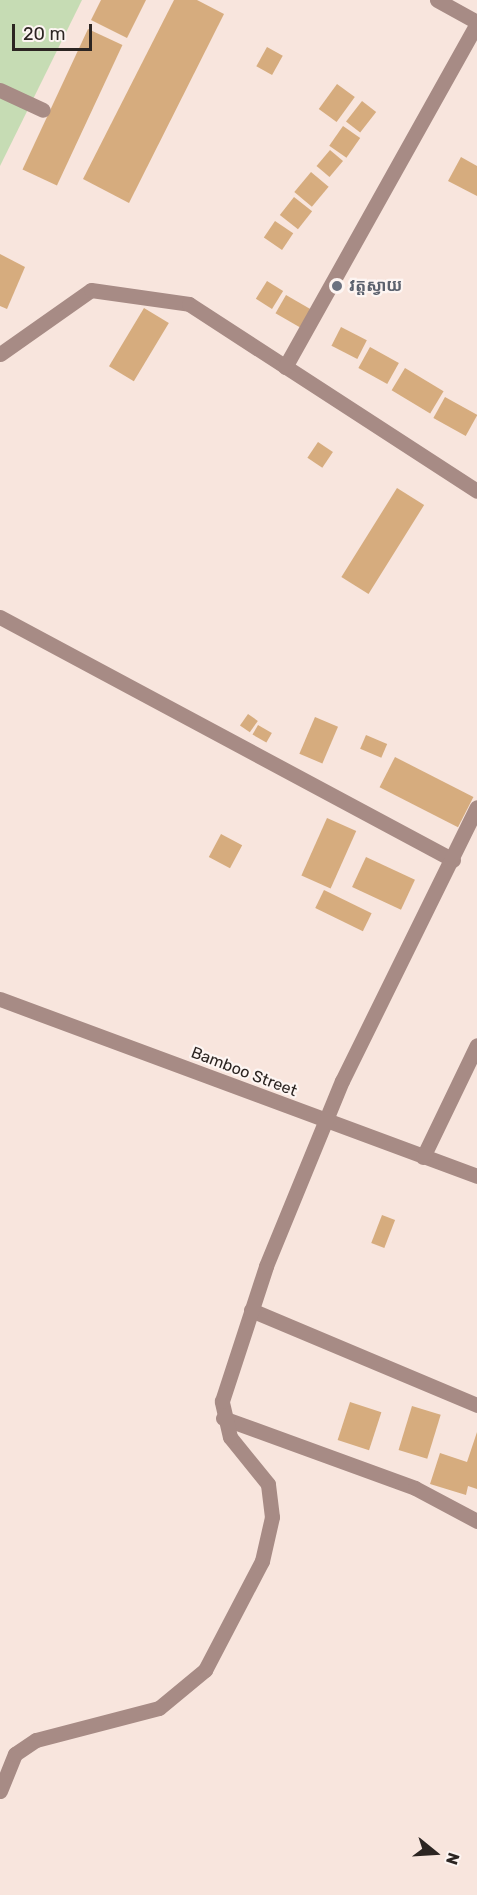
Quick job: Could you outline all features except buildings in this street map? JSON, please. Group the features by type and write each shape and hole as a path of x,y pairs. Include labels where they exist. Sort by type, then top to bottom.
{"street":[{"path":"285,367 477,23 437,0"},
{"path":"0,90 43,110"},
{"path":"0,354 91,290 189,304 477,491"},
{"path":"0,617 453,860"},
{"path":"0,1791 15,1754 36,1740 159,1708 205,1670 262,1561 272,1517 268,1484 231,1437 223,1418 222,1401 251,1310 326,1122 453,860 472,830 477,807"},
{"name":"Bamboo Street","path":"0,999 326,1122 477,1176"},
{"path":"423,1157 477,1045"},
{"path":"251,1310 477,1405"},
{"path":"223,1418 415,1488 477,1521"}],"green space":[{"path":"0,0 82,0 0,166"}],"place":[{"name":"វត្តស្វាយ","path":"337,286"}]}
